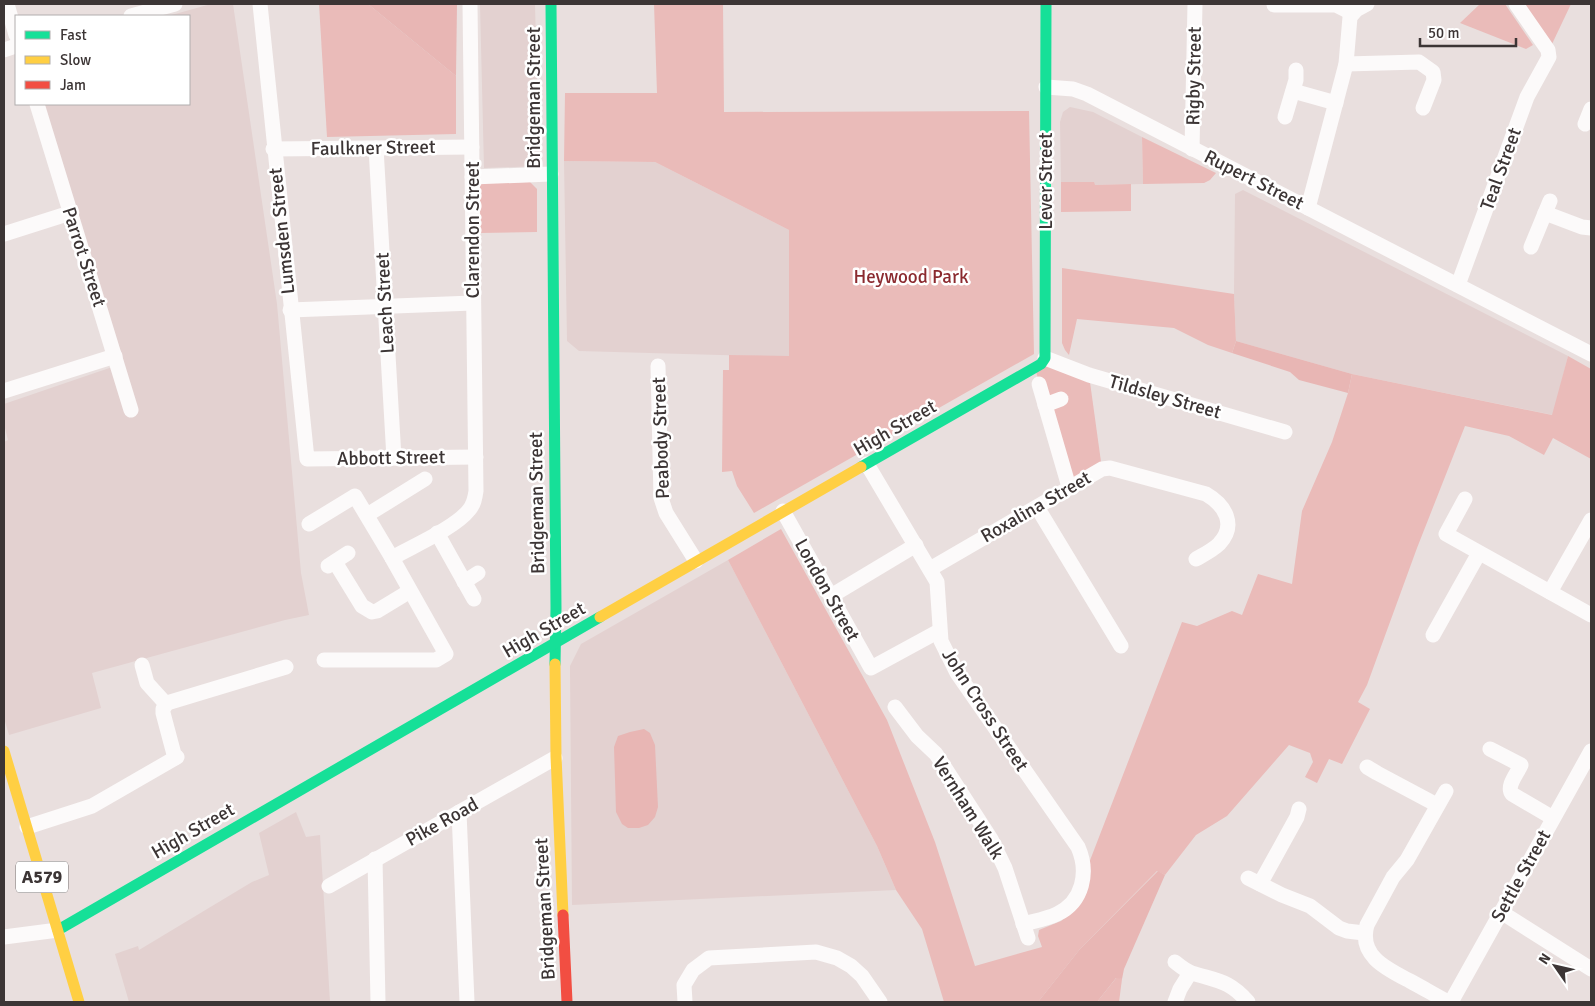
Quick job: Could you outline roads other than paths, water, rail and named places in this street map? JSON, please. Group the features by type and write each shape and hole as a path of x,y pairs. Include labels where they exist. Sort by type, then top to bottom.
{"street":[{"path":"7,4 15,32"},
{"path":"138,11 175,4"},
{"name":"Lumsden Street","path":"260,4 273,149 307,459"},
{"name":"Clarendon Street","path":"392,558 458,521 469,511 474,502 476,492 470,4"},
{"name":"Bridgeman Street","path":"551,4 556,608 554,643 556,758 566,1002"},
{"name":"Lever Street","path":"1046,4 1046,358"},
{"name":"Rigby Street","path":"1192,149 1195,4"},
{"path":"1274,5 1336,4 1352,13"},
{"path":"1308,208 1346,64 1348,22 1352,13 1367,4"},
{"name":"Teal Street","path":"1458,285 1527,97 1550,57 1548,50 1516,4"},
{"path":"1346,64 1419,62 1433,72 1434,80 1423,108"},
{"path":"1285,117 1296,80 1296,70"},
{"name":"Rupert Street","path":"1046,87 1073,89 1087,94 1591,354"},
{"path":"1292,91 1336,103"},
{"path":"1585,124 1588,104"},
{"name":"Parrot Street","path":"37,105 131,410"},
{"name":"Faulkner Street","path":"273,149 472,147"},
{"name":"Leach Street","path":"376,148 394,458"},
{"path":"472,177 551,174"},
{"path":"1531,247 1547,207 1582,227 1591,228"},
{"path":"4,234 70,214"},
{"path":"290,310 473,303"},
{"path":"4,391 115,356"},
{"name":"Tildsley Street","path":"1046,358 1089,375 1285,432"},
{"name":"High Street","path":"58,930 696,561 1035,368 1046,358"},
{"name":"Peabody Street","path":"658,366 661,498 666,513 696,561"},
{"path":"1039,384 1069,488"},
{"path":"1045,405 1061,399"},
{"name":"Abbott Street","path":"307,459 476,457"},
{"name":"John Cross Street","path":"868,464 937,582 939,588 939,631 945,652 957,673 1078,847 1081,855 1084,866 1079,894 1069,906 1025,931"},
{"name":"Roxalina Street","path":"930,569 1102,469 1110,468 1206,494 1217,500 1224,508 1227,518 1227,530 1221,542 1196,559"},
{"path":"367,515 417,480"},
{"path":"310,524 355,496 446,654 436,660 324,660"},
{"path":"1465,499 1446,534 1591,615"},
{"path":"1038,507 1121,646"},
{"name":"London Street","path":"783,511 871,668 939,631"},
{"path":"1550,592 1591,520"},
{"path":"437,533 474,599"},
{"path":"831,596 916,546"},
{"path":"1433,635 1479,553"},
{"path":"336,561 362,606 372,612 377,611 410,591"},
{"path":"464,582 478,573"},
{"path":"142,665 147,683 166,704"},
{"path":"27,827 85,809 176,757 163,713 166,704 256,669 286,667"},
{"name":"Vernham Walk","path":"895,707 921,740 931,748 942,762 991,840 1005,868 1025,931"},
{"path":"1490,749 1521,766 1510,786 1512,794 1553,818"},
{"name":"Settle Street","path":"1450,1002 1591,750"},
{"name":"A579","path":"4,752 79,1002"},
{"name":"Pike Road","path":"329,886 556,758"},
{"path":"1367,767 1380,782 1437,805"},
{"path":"1446,790 1407,860 1393,877 1364,933 1371,955 1382,967 1450,1002"},
{"path":"4,799 17,795"},
{"path":"1299,809 1295,832 1254,881 1310,906 1339,928 1364,933"},
{"path":"459,812 467,1002"},
{"path":"376,859 378,1002"},
{"path":"1501,912 1591,969"},
{"path":"4,936 58,930"},
{"path":"686,1002 684,985 693,970 709,958 816,952 837,958 851,966 862,976 880,1002"},
{"path":"1175,962 1190,973 1224,982 1240,992 1248,1002"},
{"path":"1176,1002 1180,989 1190,973"}],"park label":[{"name":"Heywood Park","path":"911,277"}]}
